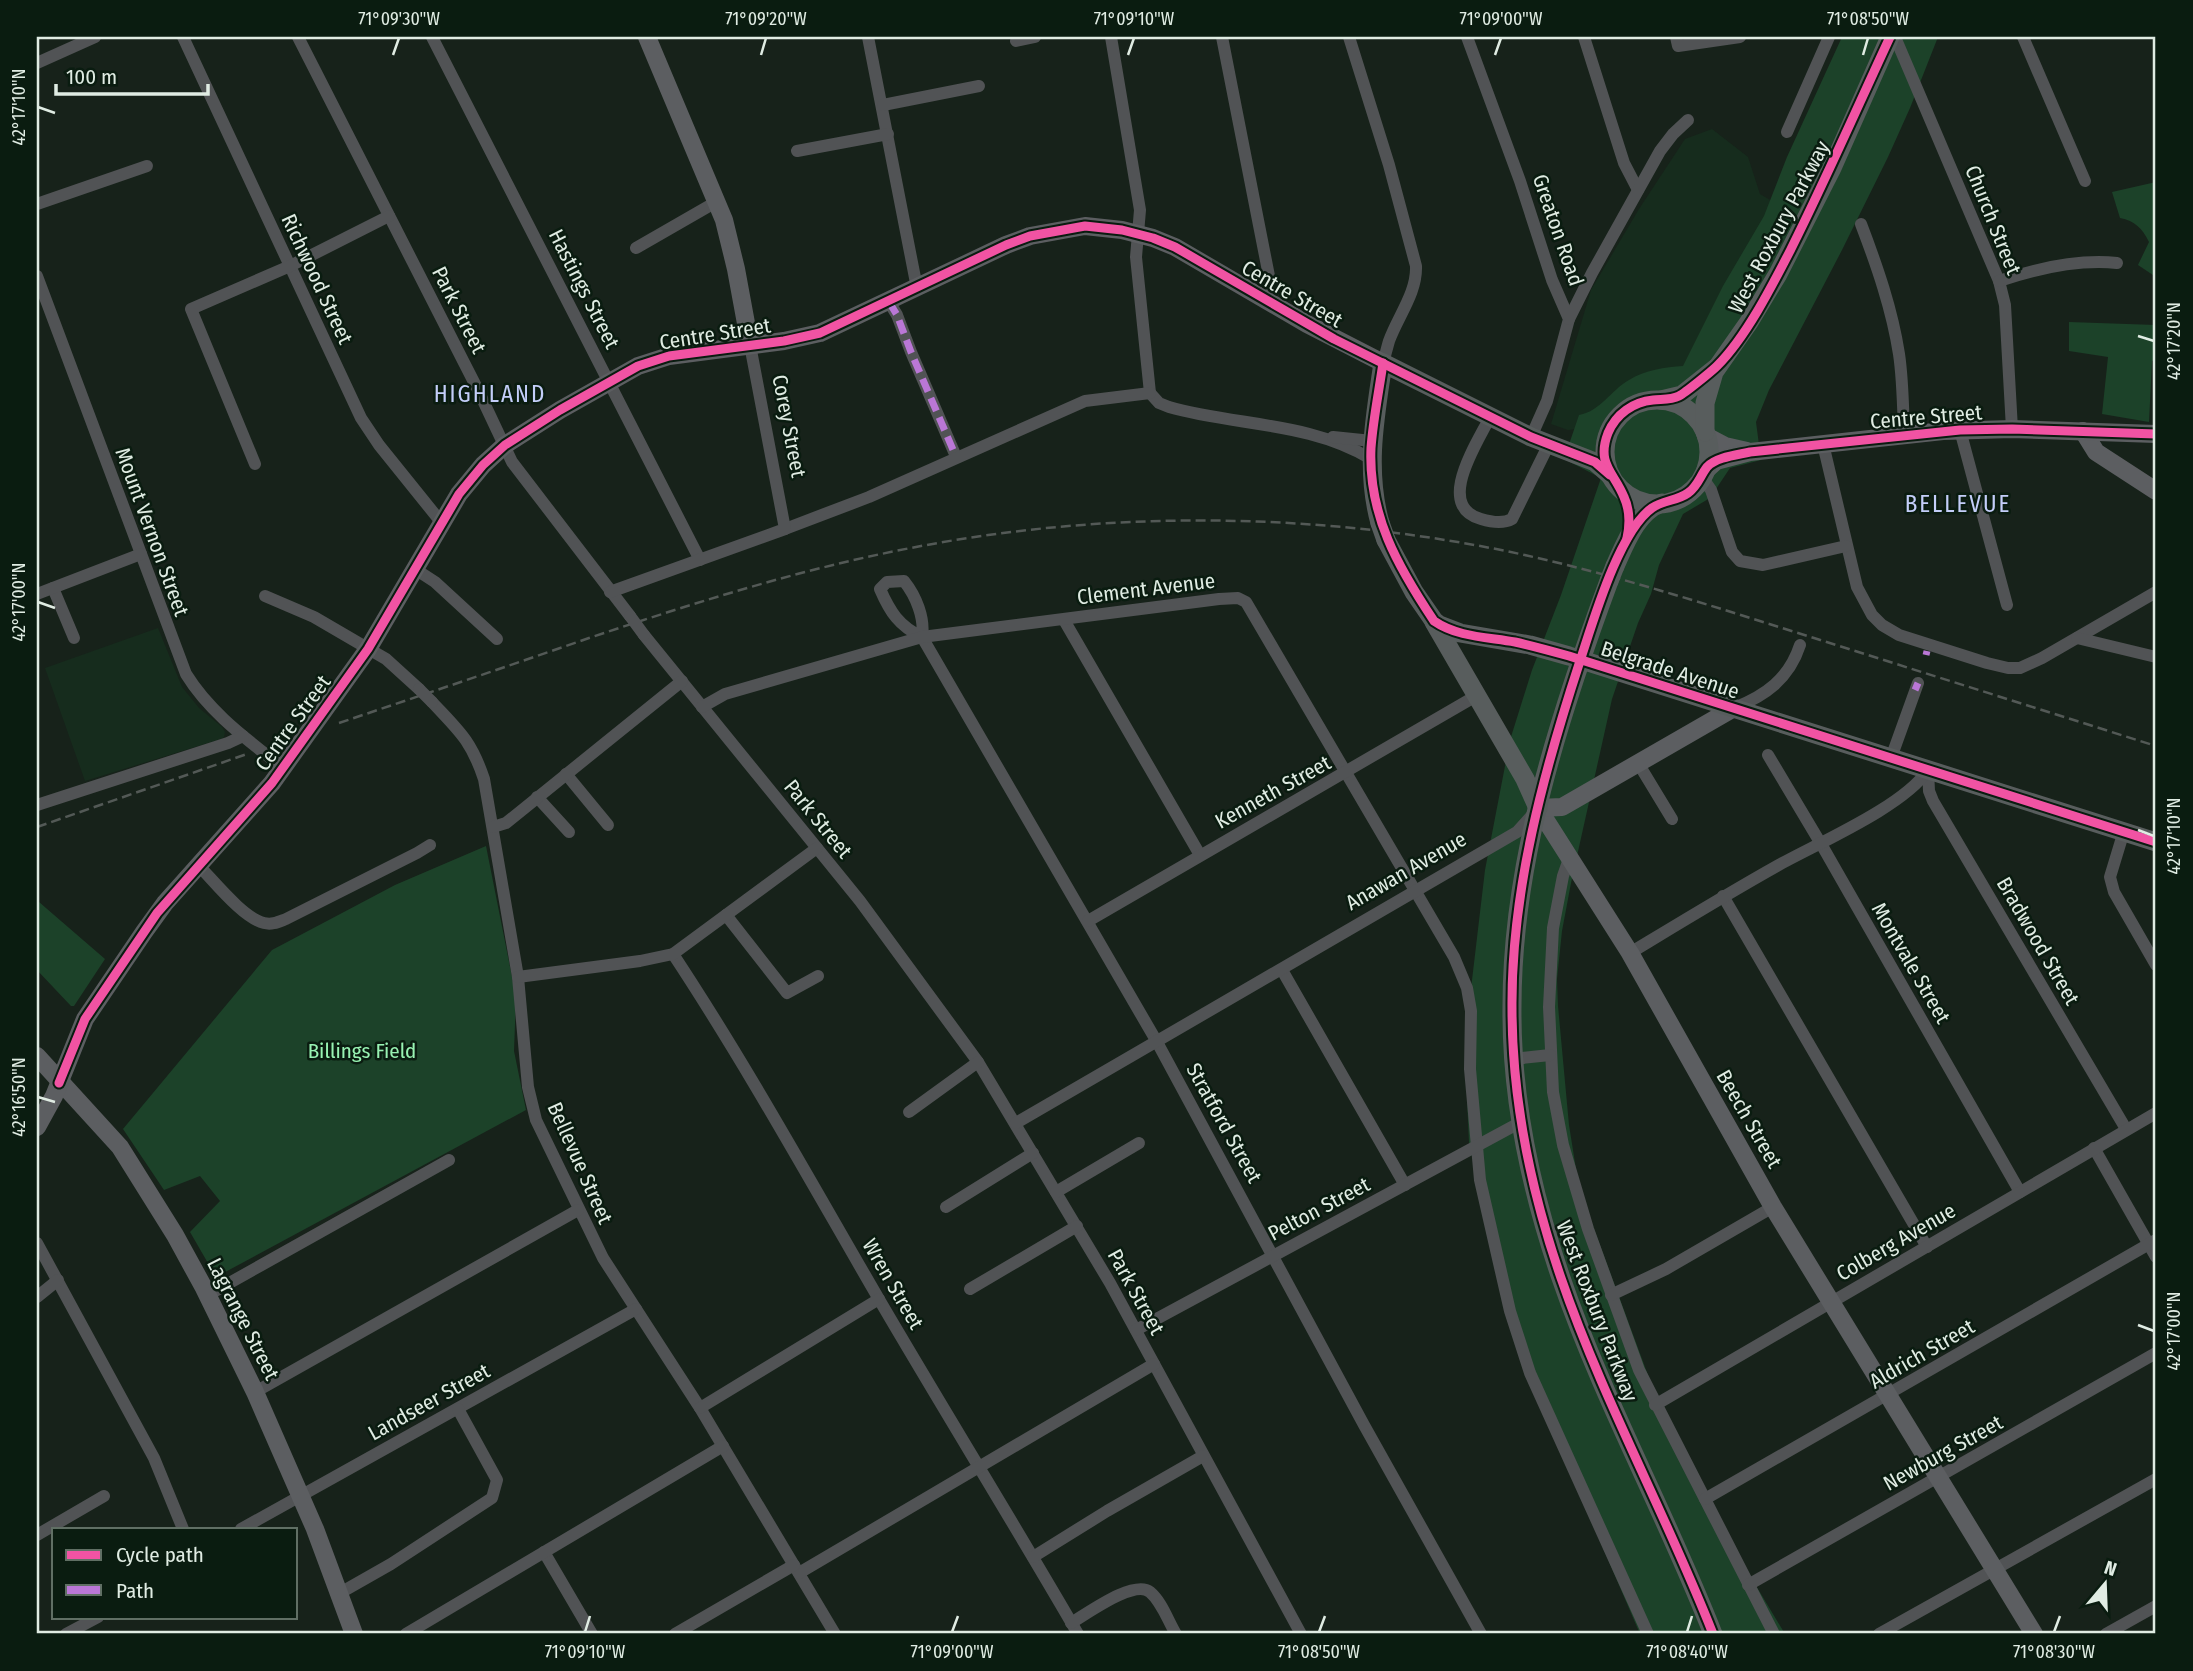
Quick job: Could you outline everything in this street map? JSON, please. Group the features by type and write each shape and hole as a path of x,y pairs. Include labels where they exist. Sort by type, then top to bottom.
{"main road":[{"name":"Corey Street","path":"647,37 724,220 750,345"},
{"name":"West Roxbury Parkway","path":"1660,400 1682,395 1716,368 1749,322 1778,274 1837,158 1890,37"},
{"name":"Centre Street","path":"37,1127 49,1107 85,1019 157,913 283,768 368,649 466,484 505,445 608,381 638,366 669,356 820,333 1015,241 1045,232 1085,226 1137,233 1180,250 1269,302 1383,363 1547,443 1595,462 1615,481"},
{"path":"1383,363 1372,450 1373,490 1383,531 1403,573 1434,621"},
{"name":"West Roxbury Parkway","path":"1705,434 1705,404 1716,368"},
{"path":"1547,443 1577,448 1587,444 1612,425 1629,408 1660,400 1675,403 1699,422 1709,450 1704,474 1686,495 1662,503 1642,501 1630,496 1615,481 1605,461 1605,446 1612,425"},
{"name":"Centre Street","path":"1704,474 1716,461 1750,452 1960,430 2156,434"},
{"path":"2083,431 2096,452 2156,491"},
{"name":"Centre Street","path":"1705,434 1726,446 1750,452"},
{"name":"West Roxbury Parkway","path":"1615,481 1628,509 1627,538"},
{"name":"West Roxbury Parkway","path":"1662,503 1650,509 1627,538 1581,660 1556,738 1538,808 1520,901 1511,1004 1513,1059 1521,1122 1540,1206 1573,1310 1713,1634"},
{"name":"Belgrade Avenue","path":"1434,621 1460,633 1530,645 1581,660 2156,842"},
{"name":"Beech Street","path":"1434,621 1525,779 1538,808 1630,953 1773,1207 2034,1634"},
{"path":"1538,808 1562,807 1734,708"},
{"name":"Lagrange Street","path":"37,1056 120,1147 208,1295 301,1495 354,1634"}],"street":[{"path":"37,63 94,37"},
{"name":"Richwood Street","path":"183,37 370,434 441,522"},
{"name":"Park Street","path":"298,37 517,470 644,635 860,901 978,1062 1136,1330 1301,1634"},
{"name":"Hastings Street","path":"432,37 700,560"},
{"path":"869,37 917,288"},
{"path":"1016,41 1035,37"},
{"path":"1111,37 1140,209 1137,270 1150,393 1163,405 1179,410 1322,437 1372,450"},
{"path":"1222,37 1269,276 1269,302"},
{"path":"1349,37 1389,165 1416,266 1412,291 1389,340 1383,363"},
{"name":"Greaton Road","path":"1467,37 1520,181 1552,280 1569,319 1546,401 1547,443 1512,519 1506,522 1472,516 1465,510 1460,496 1459,485 1463,472 1490,416"},
{"path":"1584,37 1625,163 1638,190"},
{"path":"1677,41 1740,37"},
{"path":"1787,132 1829,37"},
{"name":"Church Street","path":"1895,37 1999,281 2005,305 2012,429"},
{"path":"2023,37 2085,181"},
{"path":"883,105 979,86"},
{"path":"1569,319 1660,151 1688,120"},
{"path":"797,151 888,134"},
{"path":"37,204 147,166"},
{"path":"636,248 716,202"},
{"path":"255,464 191,309 290,266 389,216"},
{"path":"1861,224 1878,269 1893,324 1902,382 1904,435"},
{"path":"1999,281 2025,272 2097,261 2117,263"},
{"name":"Mount Vernon Street","path":"37,276 186,674 198,693 243,736 283,768"},
{"path":"889,302 897,315 954,452"},
{"name":"Corey Street","path":"750,345 785,529"},
{"path":"611,592 869,497 1085,401 1150,393"},
{"path":"1960,430 2007,605"},
{"path":"1823,444 1857,587 1864,604 1877,620 1899,635 2008,668 2029,665 2156,592"},
{"path":"1704,474 1732,552 1741,561 1763,565 1846,546"},
{"path":"37,594 141,554"},
{"path":"415,569 435,582 497,639"},
{"name":"Stratford Street","path":"922,637 923,618 908,587 904,582 887,582 880,589 897,622 922,637 1088,921 1481,1634"},
{"path":"53,588 74,638"},
{"name":"Bellevue Street","path":"265,596 314,617 386,659 466,737 484,779 493,827 517,977 528,1087 536,1121 603,1258 700,1408 835,1634"},
{"name":"Clement Avenue","path":"702,707 724,694 922,637 1238,598 1246,602 1454,957 1467,988 1471,1011 1470,1069 1476,1149"},
{"path":"1064,620 1200,855"},
{"path":"2077,638 2156,657"},
{"path":"1734,708 1758,698 1773,687 1790,667 1800,645"},
{"path":"493,827 506,822 682,681"},
{"path":"1891,758 1916,687"},
{"name":"Kenneth Street","path":"1088,921 1476,696"},
{"path":"37,805 243,736"},
{"name":"Montvale Street","path":"1768,755 1821,842 2020,1192"},
{"path":"1638,763 1672,819"},
{"path":"1630,953 1723,896 1912,789 1928,770"},
{"name":"Bradwood Street","path":"1928,770 1929,792 1933,801 2126,1129"},
{"path":"566,774 608,825"},
{"path":"537,797 569,832"},
{"name":"Anawan Avenue","path":"1016,1124 1517,832 1538,808"},
{"path":"2124,831 2110,877 2114,892 2156,965"},
{"path":"199,866 247,912 257,920 270,924 286,919 430,845"},
{"path":"517,977 640,961 673,954 817,848"},
{"name":"West Roxbury Parkway","path":"1570,856 1563,876 1553,928 1549,1007 1553,1092 1563,1144 1611,1295 1639,1370 1774,1634"},
{"path":"1723,896 1927,1247"},
{"path":"726,915 787,993 818,976"},
{"name":"Wren Street","path":"673,954 800,1162 1074,1629"},
{"path":"1282,970 1405,1185"},
{"path":"1513,1059 1550,1055"},
{"path":"909,1112 978,1062"},
{"name":"Colberg Avenue","path":"1656,1405 2156,1113"},
{"name":"Pelton Street","path":"1136,1330 1273,1254 1476,1149 1521,1122"},
{"path":"1056,1192 1139,1143"},
{"path":"2094,1148 2152,1242 2156,1257"},
{"path":"1476,1149 1494,1249 1530,1373 1648,1634"},
{"path":"946,1207 1033,1153"},
{"path":"208,1295 449,1160"},
{"path":"1611,1295 1666,1269 1773,1207"},
{"path":"255,1392 578,1210"},
{"path":"970,1289 1077,1226"},
{"name":"Aldrich Street","path":"1705,1499 2152,1242"},
{"path":"37,1243 154,1458 183,1528"},
{"path":"37,1297 58,1280"},
{"path":"700,1408 879,1299"},
{"name":"Landseer Street","path":"243,1528 636,1309"},
{"name":"Newburg Street","path":"1748,1586 2156,1353"},
{"path":"676,1634 979,1467 1154,1364"},
{"path":"340,1593 391,1564 492,1498 497,1479 458,1409"},
{"path":"406,1634 723,1446"},
{"path":"1033,1557 1203,1456"},
{"path":"1879,1634 2156,1479"},
{"path":"37,1535 104,1496"},
{"path":"544,1552 592,1634"},
{"path":"1074,1629 1115,1597 1140,1588 1149,1591 1176,1634"},
{"path":"2106,1634 2156,1606"},
{"path":"66,1634 96,1618"}],"shaded area":[{"path":"1712,129 1748,157 1760,194 1794,214 1697,368 1585,428 1568,430 1551,424 1591,290 1685,139"},
{"path":"158,628 182,687 199,708 222,727 224,737 85,781 45,668"}],"green space":[{"path":"1842,37 1938,37 1888,157 1769,390 1756,422 1761,460 1730,468 1710,498 1683,514 1659,565 1612,699 1562,931 1557,979 1558,1006 1569,1125 1583,1199 1652,1386 1749,1574 1785,1634 1640,1634 1549,1422 1489,1233 1469,1143 1467,1099 1470,997 1485,870 1510,740 1532,670 1601,478 1564,459 1579,415 1600,405 1635,377 1655,370 1683,366 1723,286 1764,216 1787,157"},
{"path":"2156,182 2156,277 2138,265 2149,242 2138,226 2120,218 2112,192"},
{"path":"2069,322 2156,325 2156,360 2152,361 2149,422 2102,414 2108,357 2069,351"},
{"name":"Billings Field","path":"486,846 516,997 514,1051 526,1110 216,1277 190,1232 220,1201 200,1176 164,1190 123,1129 272,950 395,885"},
{"path":"37,892 39,902 105,959 74,1006 37,970"}],"railway":[{"path":"339,723 670,612 751,587 874,555 989,535 1062,527 1211,520 1360,529 1433,538 1545,560 1699,602 2156,746"},
{"path":"37,827 247,754"}],"marked path":[{"path":"889,302 897,315 954,452"},
{"path":"1926,655 1927,651"},
{"path":"1915,690 1918,683"}],"cycle path":[{"path":"1627,538 1627,507 1605,460 1605,444 1611,426 1632,406 1682,394 1717,366 1738,341 1776,279 1890,37"},
{"path":"59,1083 85,1019 157,913 272,783 368,649 459,494 483,465 505,445 638,366 669,356 784,341 820,333 1030,236 1085,226 1122,230 1175,247 1334,339 1531,437 1595,462 1610,475"},
{"path":"1383,363 1371,448 1375,496 1380,518 1397,560 1434,621 1462,633 1515,642 1569,656 2156,842"},
{"path":"1713,1634 1615,1413 1561,1278 1532,1178 1515,1076 1513,964 1524,875 1542,788 1600,602 1618,556 1640,520 1656,505 1688,493 1707,467 1727,457 1750,452 1960,430 2156,434"}],"district":[{"name":"HIGHLAND","path":"490,394"},
{"name":"BELLEVUE","path":"1958,504"}]}
